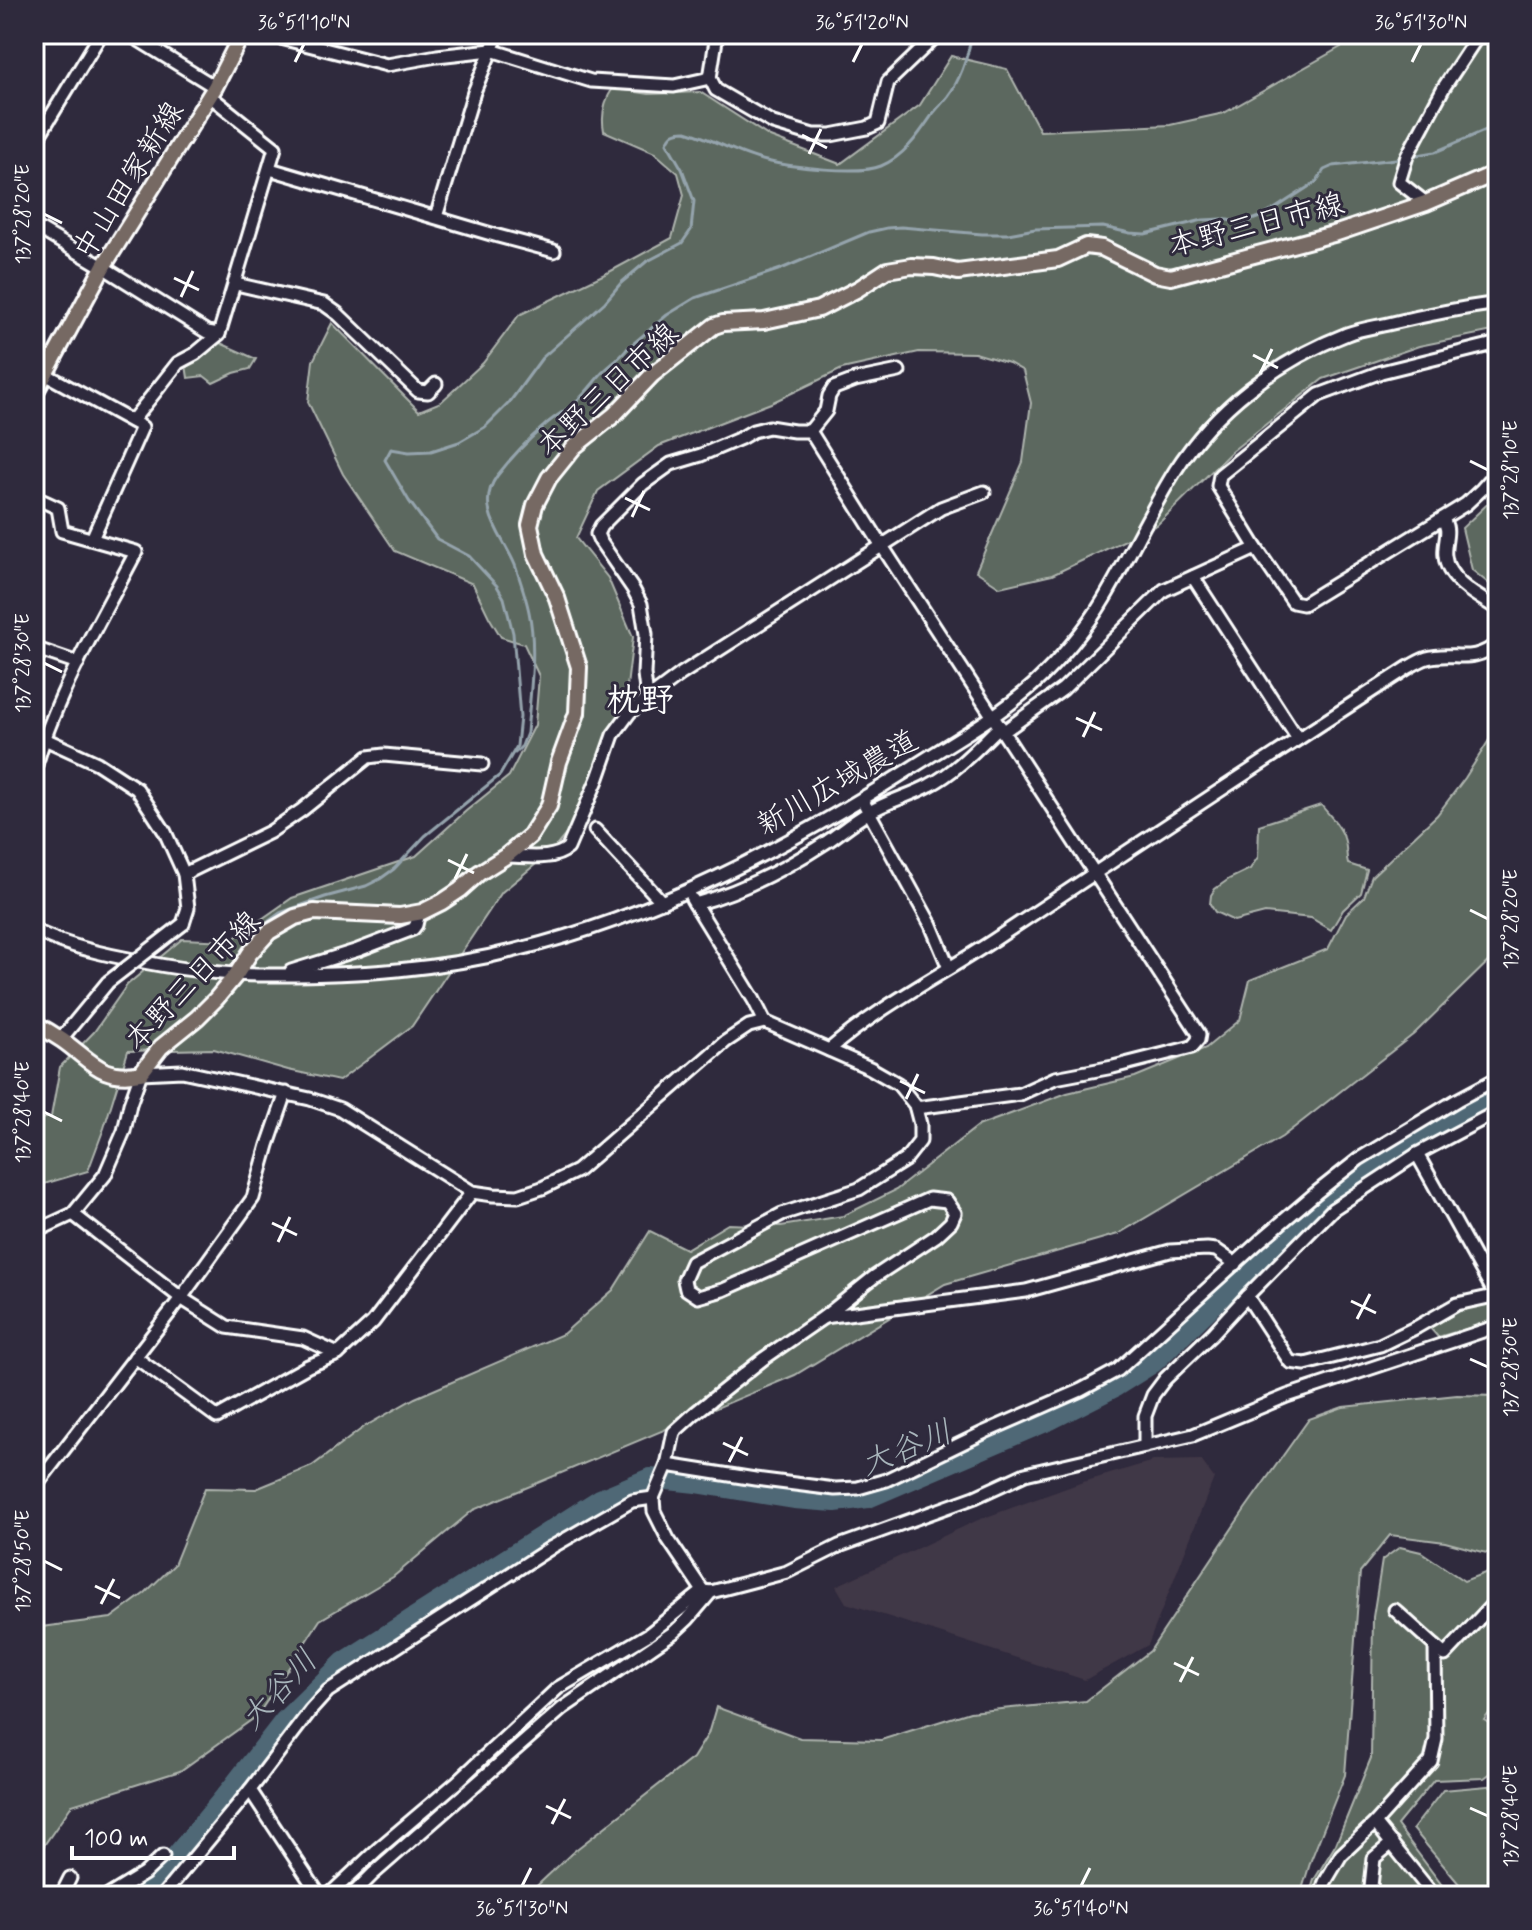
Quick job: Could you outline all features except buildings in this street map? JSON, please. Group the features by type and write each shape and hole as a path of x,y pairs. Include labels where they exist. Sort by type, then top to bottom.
{"main road":[{"name":"中山田家新線","path":"34,395 103,267 213,92 242,34"},
{"name":"本野三日市線","path":"34,1023 61,1039 97,1068 124,1076 141,1073 161,1047 197,1018 269,932 295,917 314,912 400,916 419,912 460,890 530,836 549,806 559,762 577,713 579,667 557,598 536,554 530,525 535,505 549,478 574,447 614,415 652,375 714,326 764,321 819,309 887,270 912,266 958,272 1058,259 1086,246 1102,248 1155,274 1171,277 1337,233 1426,203 1498,172"}],"street":[{"path":"34,144 101,34"},
{"path":"129,34 213,92 275,148 219,334 195,354 178,363 132,421"},
{"path":"265,34 387,65 491,50 591,81 674,86 710,78"},
{"path":"436,217 474,92 498,34"},
{"path":"717,34 710,78 716,90 773,123 813,135 831,135 878,123 888,82 938,34"},
{"path":"1426,203 1399,182 1407,156 1444,87 1479,34"},
{"path":"270,169 554,251"},
{"path":"34,226 207,332 219,334"},
{"path":"236,284 324,304 418,391 428,392 436,384"},
{"name":"新川広域農道","path":"34,930 89,951 164,967 236,975 341,975 465,961 516,950 603,925 688,891 782,844 999,725 1086,625 1102,603 1177,469 1209,427 1240,394 1292,360 1348,334 1431,313 1498,303"},
{"path":"1498,343 1381,372 1319,395 1220,475 1218,486 1293,602 1303,604 1466,504 1498,471"},
{"path":"810,431 826,411 834,388 855,380 899,371"},
{"path":"45,374 142,427 92,539"},
{"path":"647,698 644,674 646,634 641,604 600,541 597,534 601,526 643,484 671,464 769,427 810,431"},
{"path":"810,431 1199,1034 1192,1047 1055,1078 1020,1094 916,1108"},
{"path":"506,856 549,856 563,853 568,848 613,735 630,712 647,698 941,508 984,492"},
{"path":"34,497 58,508 62,531 136,552 39,736 34,772"},
{"path":"1442,519 1448,530 1447,566 1468,589 1498,609"},
{"path":"695,904 756,882 828,841 869,812 930,785 954,770 999,725 1063,689 1164,590 1256,548"},
{"path":"1193,577 1298,739"},
{"path":"829,1050 888,1006 972,955 1425,658 1465,658 1490,650 1498,643"},
{"path":"34,648 78,663"},
{"path":"39,736 97,763 137,789 165,832 184,874 188,908 183,924 108,982 61,1039"},
{"path":"184,874 270,832 368,757 384,755 482,764"},
{"path":"862,799 931,925 949,968"},
{"path":"595,830 662,902"},
{"path":"688,891 765,1022"},
{"path":"279,975 413,929 419,912"},
{"path":"34,1232 73,1214 105,1175 124,1131 141,1073 182,1071 310,1099 340,1109 472,1192 518,1196 577,1171 725,1042 749,1026 765,1022 870,1068 898,1084 916,1108 920,1141 905,1160 859,1189 782,1214 692,1262 684,1280 686,1289 698,1297 723,1290 929,1199 947,1201 955,1213 951,1222 936,1236 874,1277 824,1317 763,1359 674,1432 667,1465 653,1498 654,1511 668,1539 707,1591"},
{"path":"667,1465 835,1489 858,1488 886,1480 1081,1390 1118,1370 1316,1193 1359,1159 1498,1078"},
{"path":"34,1488 181,1298 253,1198 286,1093"},
{"path":"1145,1446 1145,1416 1153,1395 1165,1379 1333,1209 1417,1154 1498,1111"},
{"path":"1247,1296 1290,1362 1305,1364 1380,1345 1457,1304 1497,1295 1417,1154"},
{"path":"135,1357 217,1417 308,1366 338,1354 373,1322 472,1192"},
{"path":"73,1214 181,1298 227,1327 303,1338 338,1354"},
{"path":"824,1317 1026,1291 1170,1251 1216,1250 1236,1264"},
{"path":"328,1896 558,1688 649,1634 683,1605 707,1591 787,1572 839,1546 975,1497 1025,1474 1193,1435 1287,1396 1498,1326"},
{"path":"162,1896 328,1691 552,1547 632,1501 653,1498"},
{"path":"351,1896 563,1708 674,1632 688,1619 707,1591"},
{"path":"1395,1610 1445,1655 1492,1605"},
{"path":"1321,1896 1325,1882 1341,1855 1375,1823 1431,1761 1436,1739 1435,1646"},
{"path":"250,1790 320,1896"},
{"path":"1375,1823 1431,1894"},
{"path":"1370,1896 1374,1858 1392,1843"},
{"path":"108,1896 144,1874 163,1856"},
{"path":"61,1896 70,1878"}],"shaded area":[{"path":"1364,34 1498,34 1498,330 1419,346 1323,379 1231,452 1157,525 1052,575 1000,587 976,571 1023,462 1031,403 1023,371 1009,363 975,353 919,352 842,369 771,403 659,446 598,491 576,538 608,578 633,637 627,686 615,736 582,815 553,850 502,892 412,1026 339,1081 214,1049 128,1051 88,1171 34,1187 34,1120 51,1117 60,1067 94,1032 127,985 182,939 230,941 292,898 416,856 509,776 535,725 539,676 524,644 501,637 473,584 395,551 343,474 308,402 313,361 332,323 419,411 441,402 483,363 519,315 672,238 684,195 678,173 655,153 604,131 604,108 613,88 649,94 700,92 770,137 840,164 920,105 951,56 1007,69 1040,131 1170,125 1224,113"},
{"path":"218,342 256,359 250,369 213,383 204,376 188,378 186,365"},
{"path":"1498,494 1498,591 1472,570 1462,528"},
{"path":"1498,726 1498,952 1414,1034 1282,1137 1118,1234 945,1284 795,1375 473,1510 393,1577 320,1620 257,1716 180,1771 72,1805 38,1854 34,1866 34,1628 111,1618 145,1593 174,1565 205,1488 256,1489 312,1466 364,1427 415,1398 563,1334 613,1290 650,1231 686,1249 728,1224 781,1226 843,1216 896,1190 978,1126 1067,1093 1135,1077 1206,1048 1240,1020 1250,980 1328,949 1346,914 1364,897 1372,876 1437,815"},
{"path":"1321,805 1342,834 1348,864 1367,870 1361,893 1343,910 1331,930 1311,918 1265,913 1234,921 1215,912 1210,904 1215,889 1250,869 1258,857 1259,825"},
{"path":"1498,1289 1498,1320 1438,1337 1430,1328"},
{"path":"1457,1395 1498,1396 1498,1556 1445,1542 1390,1535 1360,1572 1345,1775 1300,1896 526,1896 573,1852 693,1758 708,1734 716,1707 800,1738 881,1740 970,1712 1086,1701 1150,1651 1309,1419 1343,1407"},
{"path":"1201,1460 1214,1478 1148,1645 1085,1680 846,1603 836,1586 978,1520 1083,1482 1153,1461"},
{"path":"1400,1547 1421,1552 1464,1581 1498,1568 1498,1701 1484,1720 1498,1729 1498,1768 1484,1778 1434,1780 1397,1825 1450,1896 1309,1896 1314,1880 1336,1844 1371,1758 1373,1617 1382,1560"},
{"path":"1498,1785 1498,1896 1469,1896 1413,1829 1443,1790"}],"waterway":[{"path":"269,921 280,913 380,879 394,869 425,836 500,775 517,746 520,717 513,633 504,598 469,556 437,539 409,501 385,460 391,449 431,451 459,442 485,427 509,403 542,358 605,302 621,283 646,262 682,243 691,230 694,201 682,169 667,143 674,133 686,131 756,158 791,166 842,170 881,166 897,157 910,144 948,96 957,82 972,34"},
{"path":"1412,156 1435,152 1498,125"},
{"path":"515,753 522,746 527,733 532,672 531,626 515,565 489,511 491,488 497,476 531,438 577,401 627,349 667,315 695,298 781,269 869,232 887,228 1008,234 1035,229 1103,227 1145,234 1203,220 1244,223 1265,215 1316,182 1324,170 1333,166 1405,158"},
{"name":"大谷川","path":"139,1896 146,1892 284,1721 344,1662 600,1499 650,1478 794,1499 835,1502 868,1498 1050,1420 1115,1387 1153,1363 1308,1213 1364,1169 1498,1092"}],"district":[{"name":"枕野","path":"640,699"}]}
